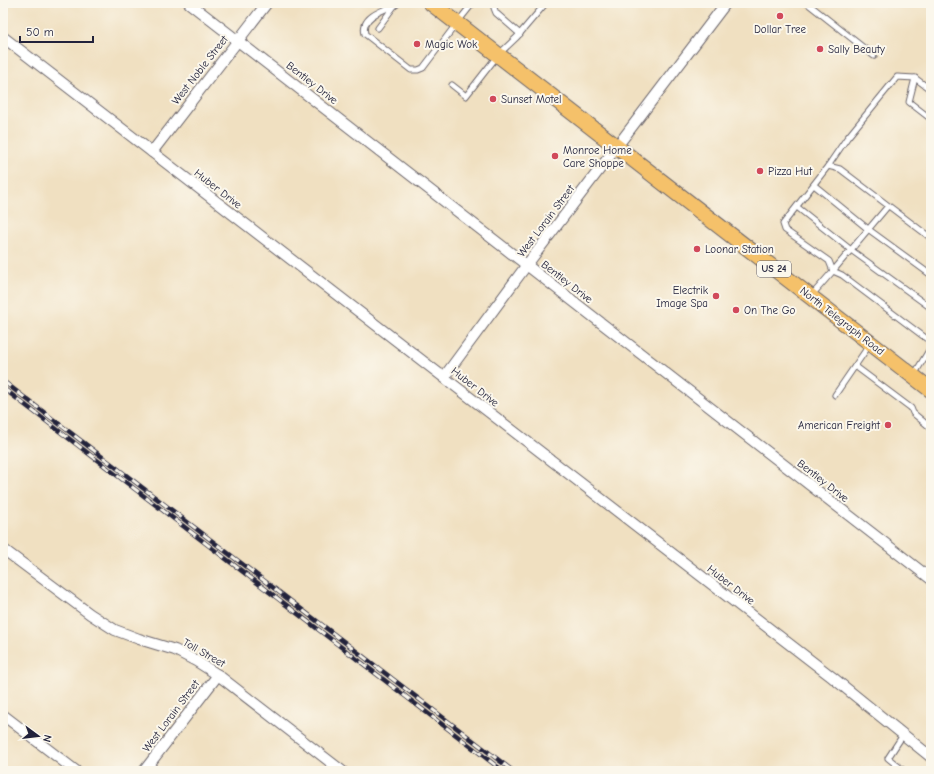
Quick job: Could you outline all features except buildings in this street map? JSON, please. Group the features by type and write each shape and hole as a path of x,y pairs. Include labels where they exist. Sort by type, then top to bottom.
{"main road":[{"name":"North Telegraph Road","path":"431,3 931,390"}],"street":[{"name":"Bentley Drive","path":"189,3 931,579"},
{"name":"West Noble Street","path":"152,152 267,3"},
{"name":"West Lorain Street","path":"444,378 526,266 726,3"},
{"name":"Huber Drive","path":"3,37 832,677 931,757"},
{"name":"Toll Street","path":"3,549 90,614 115,630 175,650 218,675 342,771"},
{"name":"West Lorain Street","path":"144,771 218,675"},
{"path":"3,715 76,771"}],"lane":[{"path":"326,3 337,3"},
{"path":"396,4 378,12 367,21 364,29 365,34 411,70 418,70 423,68 473,3"},
{"path":"496,3 494,8 496,13 520,34"},
{"path":"452,85 466,96 498,55 520,34 546,3"},
{"path":"807,3 874,56"},
{"path":"378,28 396,4"},
{"path":"833,272 829,261 785,230 783,224 814,185 847,138 897,77 915,78 931,90"},
{"path":"915,78 909,102 931,119"},
{"path":"828,166 840,169 931,238"},
{"path":"814,185 868,229 931,275"},
{"path":"811,297 888,206"},
{"path":"797,207 851,250 931,308"},
{"path":"833,272 842,275 931,342"},
{"path":"835,395 871,343"},
{"path":"914,376 931,347"},
{"path":"855,366 911,408 913,413 931,428"},
{"path":"903,735 888,758 904,771"}],"railway":[{"path":"3,381 513,771"},
{"path":"3,388 503,771"}],"place":[{"name":"Dollar Tree","path":"780,16"},
{"name":"Magic Wok","path":"417,44"},
{"name":"Sally Beauty","path":"820,49"},
{"name":"Sunset Motel","path":"493,99"},
{"name":"Monroe Home Care Shoppe","path":"555,156"},
{"name":"Pizza Hut","path":"760,171"},
{"name":"Loonar Station","path":"697,249"},
{"name":"Electrik Image Spa","path":"716,296"},
{"name":"On The Go","path":"736,310"},
{"name":"American Freight","path":"888,425"}]}
